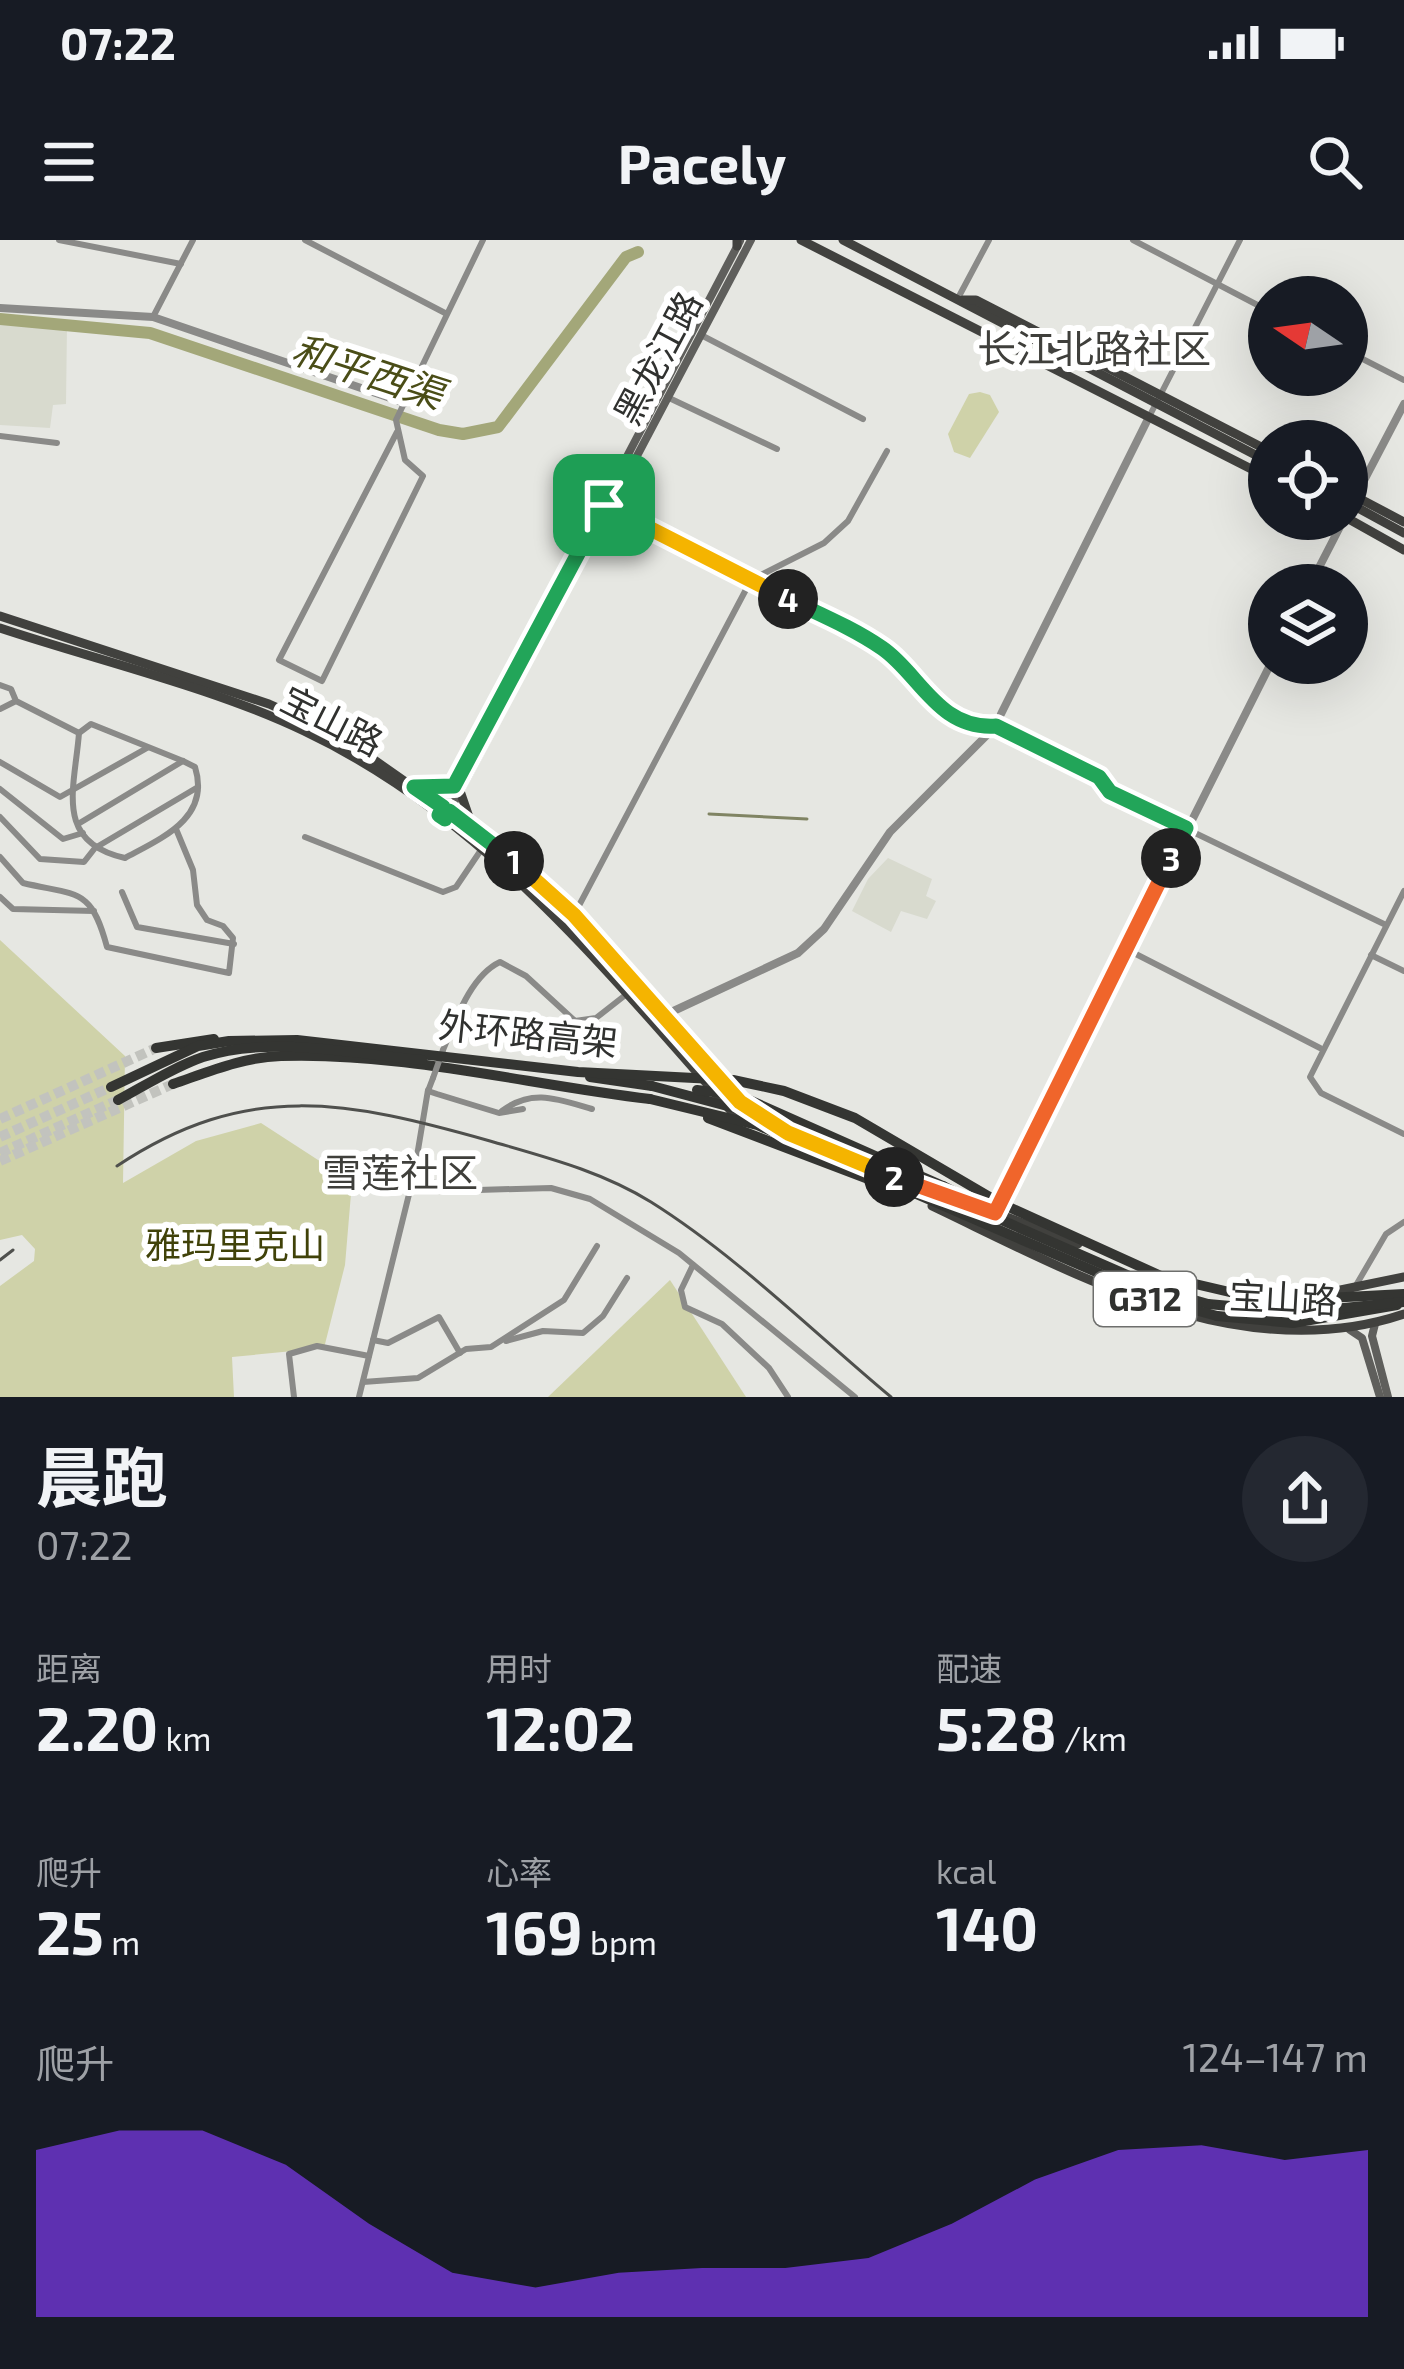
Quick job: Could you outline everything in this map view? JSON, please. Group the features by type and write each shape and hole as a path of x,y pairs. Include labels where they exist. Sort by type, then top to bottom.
{"highway":[{"path":"156,1048 231,1038 279,1042 651,1092 761,1115 1166,1292 1208,1304 1328,1307 1404,1297"},
{"name":"外环路高架","path":"111,1088 198,1046 229,1040 297,1040 578,1072 733,1080 784,1091 855,1118 1000,1203 1161,1276 1268,1301 1404,1297"},
{"name":"外环路高架","path":"118,1100 206,1057 264,1049 582,1080 737,1087 788,1098 859,1125 1004,1211 1165,1283 1222,1301 1324,1310 1404,1297"},
{"path":"173,1084 228,1064 278,1056 363,1060 635,1097 718,1121 900,1191"},
{"path":"651,1092 758,1125 1163,1301 1217,1316 1293,1323 1404,1297"},
{"path":"635,1097 651,1092 738,1095 995,1213"}],"main road":[{"name":"黑龙江路","path":"444,813 751,240"},
{"path":"801,240 1248,467"},
{"path":"843,240 1248,441"},
{"name":"黑龙江路","path":"607,507 738,242"},
{"path":"1158,400 1248,450"},
{"path":"1368,512 1404,522"},
{"path":"1368,516 1404,533"},
{"path":"1368,522 1404,550"},
{"name":"宝山路","path":"0,616 290,712 332,732 414,787 483,847 628,993 732,1112 786,1142 1078,1273 1210,1321 1287,1333 1350,1330 1404,1314"},
{"name":"宝山路","path":"0,628 270,716 333,746 473,828 574,915 667,1014 740,1102 788,1133 1075,1242 1224,1290 1285,1296 1353,1290 1404,1277"},
{"path":"414,787 457,789 473,828"},
{"path":"1375,1324 1372,1336 1384,1397"},
{"path":"1350,1330 1362,1338 1384,1397"}],"street":[{"path":"59,240 181,264"},
{"path":"153,316 193,240"},
{"path":"305,240 445,313"},
{"path":"397,432 279,660 322,681 423,476 406,460 396,420 483,240"},
{"path":"957,300 988,240"},
{"path":"1133,240 1248,300"},
{"path":"667,1014 798,953 824,929 890,832 996,726 1240,240"},
{"path":"0,308 153,316 405,404"},
{"path":"700,334 863,419"},
{"path":"1368,362 1404,380"},
{"path":"667,397 777,449"},
{"path":"1368,470 1404,404"},
{"path":"0,436 57,443"},
{"path":"574,915 751,580 824,543 848,521 887,451"},
{"path":"607,507 885,650 933,703 983,727 996,726 1099,777 1100,788 1386,925"},
{"path":"995,1213 1259,684"},
{"path":"0,685 10,689 16,701 79,733"},
{"path":"0,710 16,701"},
{"path":"91,724 195,767 194,811 176,830 125,858 95,848 77,825 71,791 79,733 91,724"},
{"path":"0,762 60,796 147,748"},
{"path":"77,825 183,761"},
{"path":"0,817 40,860 84,862 95,848 198,787"},
{"path":"0,789 63,839 83,833"},
{"path":"0,857 23,883 68,889 98,911 107,947 229,974 234,944 223,926 207,920 197,905 193,870 176,830"},
{"path":"305,837 443,892 456,887 483,847"},
{"path":"1404,891 1312,1063 1313,1086 1404,1134"},
{"path":"122,892 137,927 234,944"},
{"path":"0,897 13,909 98,911"},
{"path":"1126,949 1322,1049"},
{"path":"1371,955 1404,971"},
{"path":"359,1397 413,1179 428,1090 467,999 488,968 500,962 526,976 575,1021 596,1018 628,993"},
{"path":"428,1090 499,1113 523,1109"},
{"path":"499,1113 520,1097 548,1096 592,1108"},
{"path":"413,1179 478,1190 569,1192 618,1214 693,1265 855,1397"},
{"path":"1353,1290 1386,1234 1404,1222"},
{"path":"497,1344 563,1300 597,1246"},
{"path":"693,1265 681,1290 686,1307 722,1324 770,1368 788,1397"},
{"path":"363,1382 418,1378 460,1353 543,1331 583,1333 603,1316 627,1278"},
{"path":"373,1340 388,1343 439,1317 460,1353"},
{"path":"294,1397 289,1354 317,1346 369,1356"}],"shaded area":[{"path":"0,322 67,325 66,404 53,405 50,428 0,425"},
{"path":"888,858 932,879 926,896 936,901 927,919 901,911 891,932 852,911 868,879"}],"green space":[{"path":"969,394 990,395 999,412 970,458 954,452 948,434"},
{"name":"雅玛里克山","path":"0,940 125,1056 123,1183 196,1141 261,1123 352,1182 345,1265 324,1348 232,1357 234,1397 0,1397 0,1286 34,1261 35,1249 22,1235 0,1240"},
{"path":"670,1280 746,1397 548,1397"}],"waterway":[{"name":"和平西渠","path":"0,319 150,333 463,434 498,427 626,257 638,252"},
{"path":"709,814 807,819"}],"tunnel":[{"path":"0,1119 156,1048"},
{"path":"0,1161 173,1084"},
{"path":"0,1137 111,1087"},
{"path":"0,1153 118,1100"}],"railway":[{"path":"117,1166 165,1138 211,1120 255,1109 299,1106 390,1116 531,1153 612,1182 683,1223 891,1397"},
{"path":"0,1260 13,1250"}],"district":[{"name":"长江北路社区","path":"1094,349"},
{"name":"雪莲社区","path":"400,1173"}],"route":[{"path":"604,505 885,650 933,703 983,727 996,726 1099,777 1110,792 1186,828 995,1213 788,1133 740,1102 667,1014 574,915 497,846 449,811 445,819 439,815 443,807 414,787 454,786 604,505"}]}
